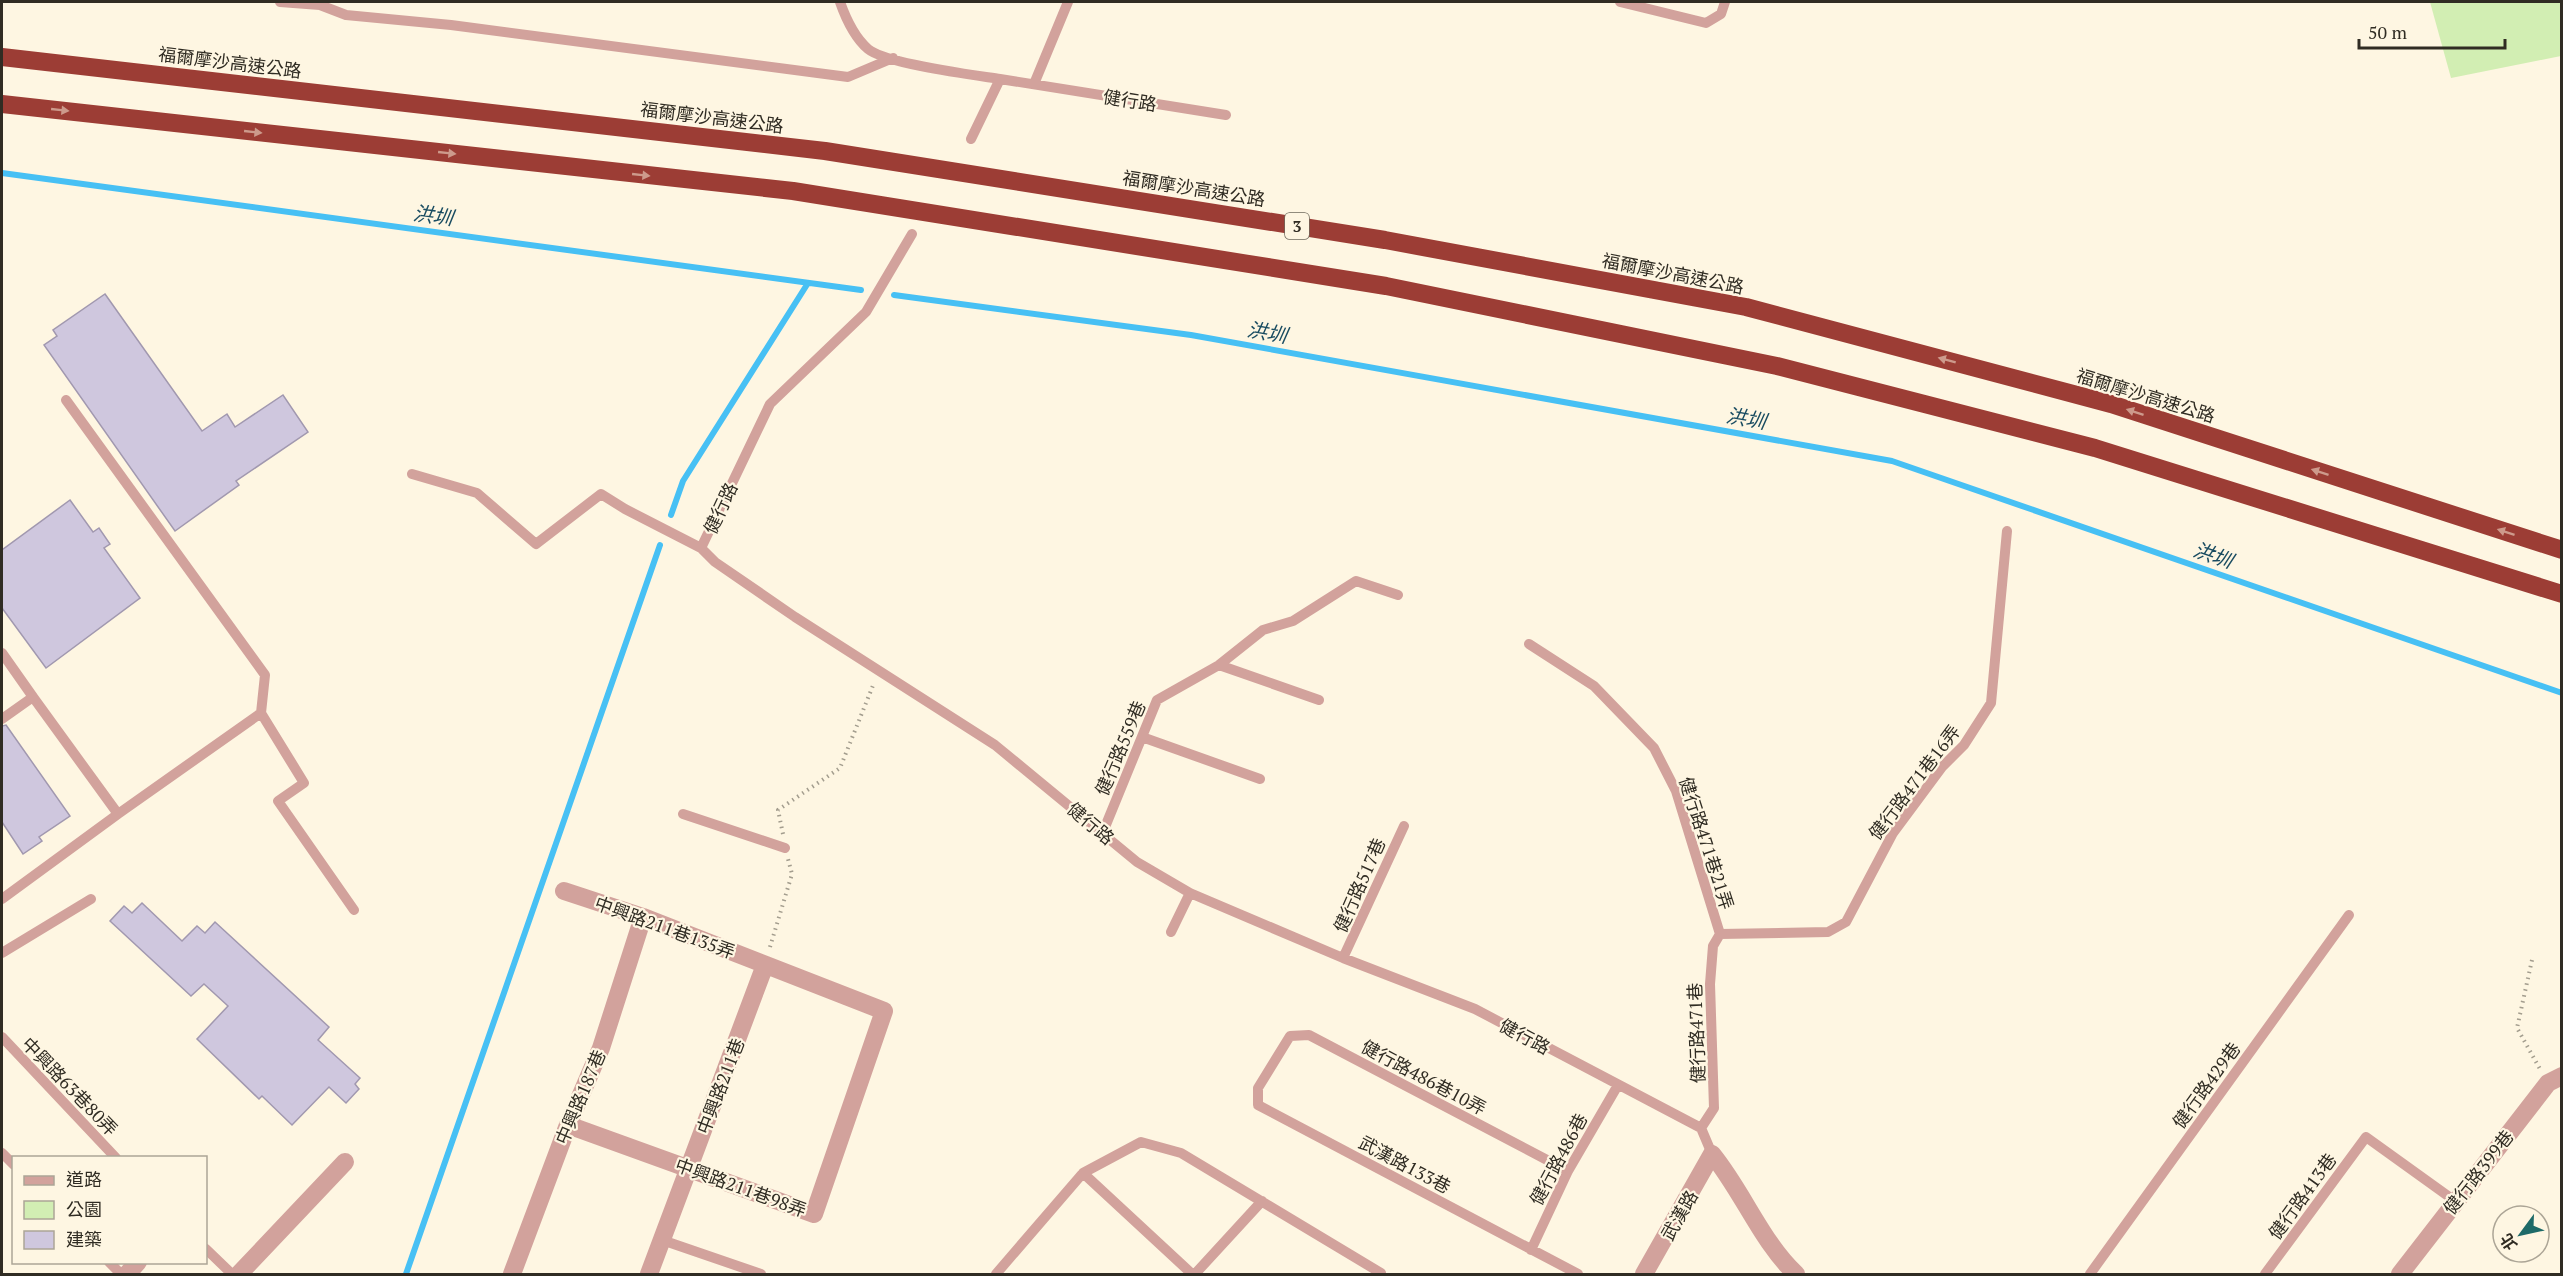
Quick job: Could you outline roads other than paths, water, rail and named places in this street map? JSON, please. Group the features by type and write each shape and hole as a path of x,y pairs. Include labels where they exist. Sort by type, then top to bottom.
{"highway":[{"name":"福爾摩沙高速公路","path":"2,57 825,151 1384,240 1746,307 2111,404 2562,550"},
{"path":"2,104 793,191 1386,286 1777,366 2072,442 2562,594"}],"street":[{"name":"中興路211巷135弄","path":"564,891 643,917 884,1011"},
{"name":"中興路187巷","path":"512,1275 568,1125 601,1048 643,917"},
{"name":"中興路211巷","path":"649,1275 765,964"},
{"name":"中興路211巷98弄","path":"568,1125 814,1214 884,1011"},
{"name":"健行路399巷","path":"2400,1275 2455,1201 2555,1079"},
{"name":"武漢路","path":"1644,1275 1712,1154"},
{"path":"1712,1154 1730,1177 1779,1258 1796,1275"},
{"path":"239,1275 345,1162"}],"lane":[{"path":"280,2 320,3 346,15 451,25 848,77 893,58"},
{"name":"健行路","path":"840,2 847,22 869,50 893,58 1000,79 1226,115"},
{"path":"1034,84 1068,2"},
{"path":"1620,2 1706,23 1721,14 1725,2"},
{"path":"971,139 1000,79"},
{"name":"健行路","path":"912,234 866,312 770,404 701,548 715,562 878,672 995,745 1137,862 1190,893 1343,958 1475,1009 1701,1128"},
{"path":"66,400 264,675 261,713 304,783 278,801 354,910"},
{"path":"412,474 477,493 536,544 601,494 701,548"},
{"name":"健行路471巷16弄","path":"1720,934 1828,932 1846,922 1893,833 1942,767 1964,745 1991,703 2007,531"},
{"name":"健行路559巷","path":"1103,832 1157,700 1219,665 1263,630 1293,621 1356,581 1398,595"},
{"name":"健行路471巷21弄","path":"1529,644 1594,686 1654,748 1676,791 1720,934"},
{"path":"2,653 118,814"},
{"path":"1219,665 1319,700"},
{"path":"2,719 33,697"},
{"path":"2,899 261,713"},
{"path":"1142,737 1260,779"},
{"path":"683,814 785,848"},
{"name":"健行路517巷","path":"1343,958 1404,826"},
{"path":"1171,932 1190,893"},
{"path":"2,953 91,899"},
{"name":"健行路429巷","path":"2090,1275 2349,915"},
{"name":"健行路471巷","path":"1701,1128 1714,1107 1710,984 1713,946 1720,934"},
{"name":"健行路486巷10弄","path":"1273,1062 1290,1036 1309,1035 1568,1172"},
{"name":"中興路63巷80弄","path":"2,1037 114,1156"},
{"name":"武漢路133巷","path":"1273,1062 1258,1088 1258,1105 1578,1275"},
{"name":"健行路486巷","path":"1531,1250 1568,1172 1618,1085"},
{"path":"1701,1128 1712,1154"},
{"name":"健行路413巷","path":"2265,1275 2366,1137 2455,1201"},
{"path":"996,1275 1083,1173 1141,1142 1181,1153 1381,1273 1379,1275"},
{"path":"1083,1173 1194,1275 1262,1201"},
{"path":"662,1240 762,1275"},
{"path":"207,1250 232,1275"},
{"path":"110,1264 121,1275"}],"waterway":[{"name":"洪圳","path":"2,173 861,290"},
{"path":"671,515 683,481 808,283"},
{"name":"洪圳","path":"894,295 1191,335 1892,461 2562,693"},
{"path":"406,1274 660,545"}]}
